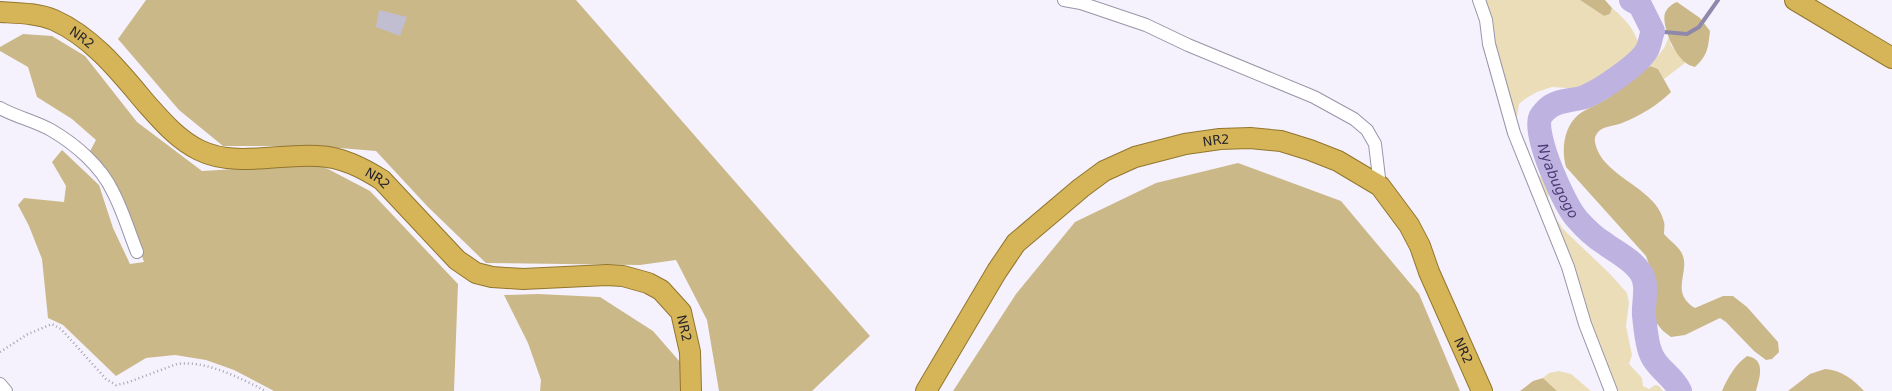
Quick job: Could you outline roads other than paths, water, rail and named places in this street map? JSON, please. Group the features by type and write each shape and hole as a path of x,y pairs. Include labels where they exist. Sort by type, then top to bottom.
{"highway":[{"path":"1795,0 1892,58"},
{"name":"NR2","path":"0,12 46,18 68,28 101,52 174,133 200,151 215,156 243,159 290,155 320,156 355,164 368,171 382,180 458,260 476,272 492,277 523,279 607,275 623,276 648,283 661,290 681,312 690,352 691,391"},
{"name":"NR2","path":"926,391 996,272 1016,243 1081,188 1104,171 1135,157 1185,144 1220,139 1250,138 1281,141 1338,161 1380,186 1409,226 1420,246 1429,272 1453,329 1482,391"}],"street":[{"path":"1064,0 1081,3 1146,25 1188,45 1314,97 1354,119 1367,130 1375,144 1380,186"},
{"path":"1479,0 1486,20 1490,44 1514,133 1568,267 1585,324 1611,391"},
{"path":"0,108 50,130 89,159 104,176 113,191 137,252"},
{"path":"0,384 6,391"}],"waterway":[{"name":"Nyabugogo","path":"1631,0 1640,5 1653,31 1648,48 1644,54 1637,62 1618,77 1597,91 1581,98 1559,102 1551,106 1540,118 1539,127 1541,140 1551,170 1571,211 1589,232 1629,260 1641,273 1645,283 1644,315 1646,335 1651,355 1677,385 1680,391"},
{"path":"1653,31 1687,34 1699,27 1718,0"}]}
